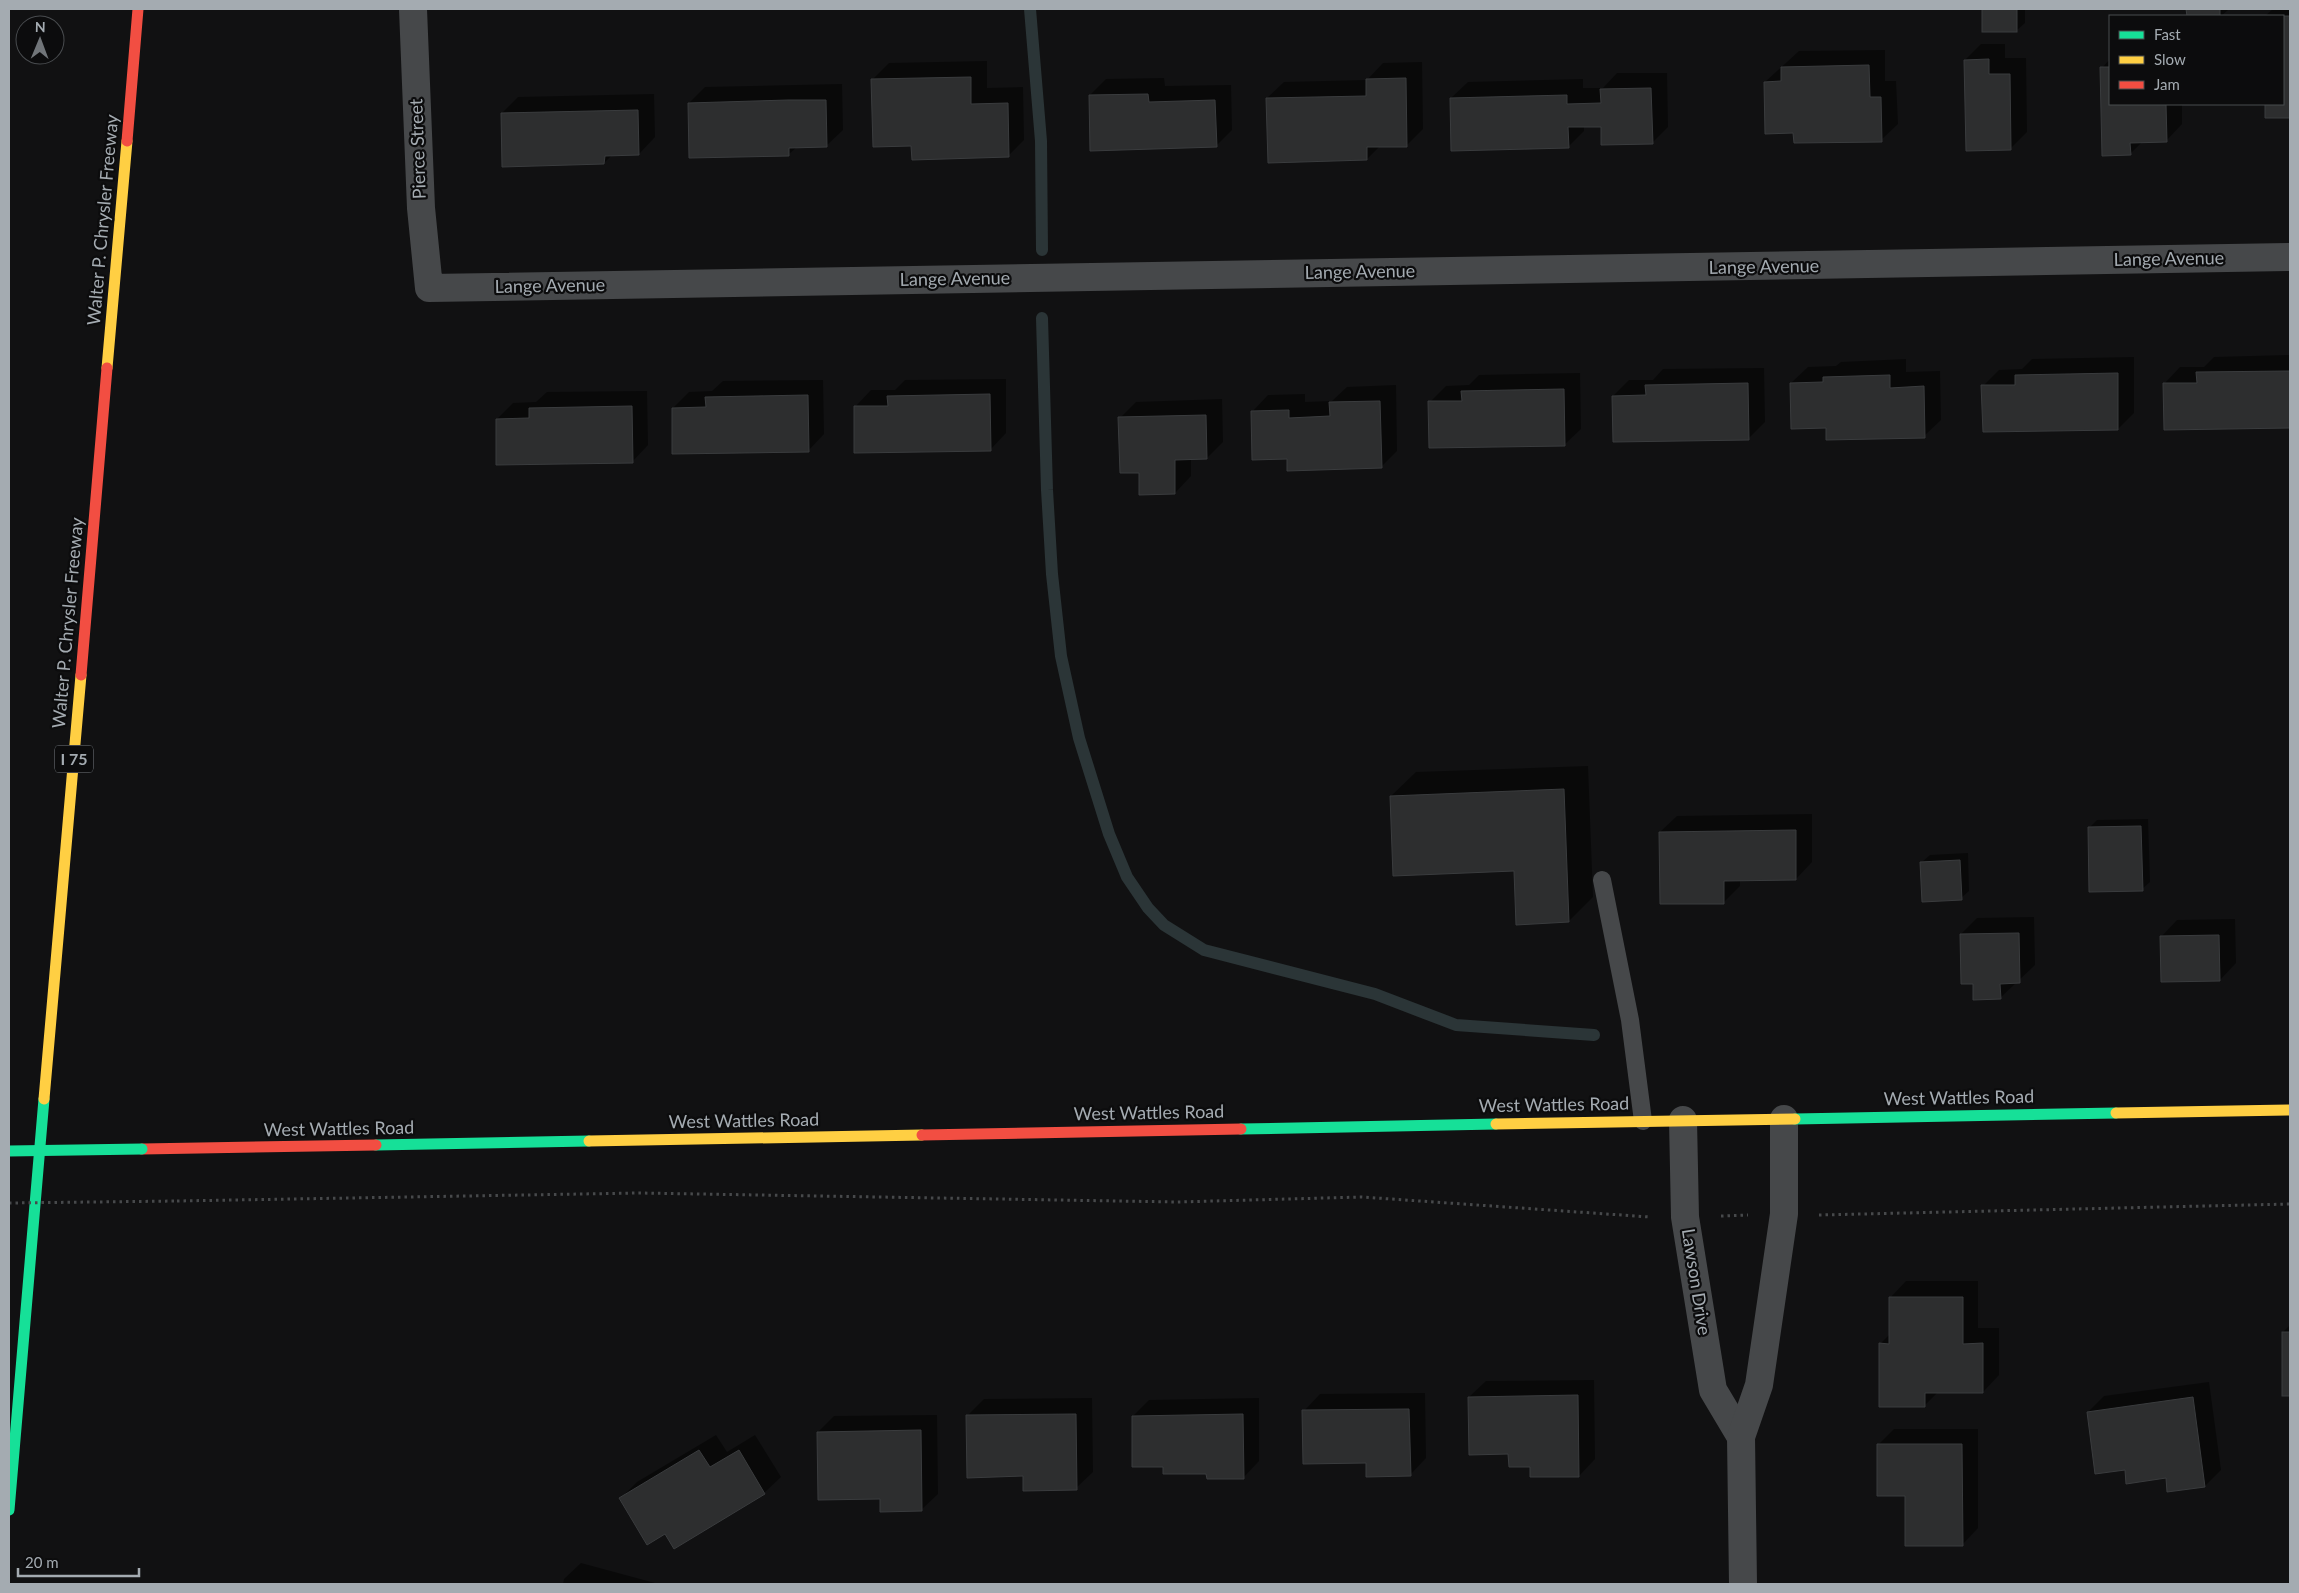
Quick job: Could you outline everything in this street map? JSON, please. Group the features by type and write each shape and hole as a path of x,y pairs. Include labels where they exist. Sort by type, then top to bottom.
{"main road":[{"name":"Walter P. Chrysler Freeway","path":"9,1510 138,9"},
{"name":"West Wattles Road","path":"9,1151 2290,1110"}],"street":[{"name":"Pierce Street","path":"413,9 421,208 429,288"},
{"name":"Lange Avenue","path":"429,288 1868,266 2290,256"},
{"path":"1743,1584 1741,1437 1759,1385 1784,1214 1784,1118"},
{"name":"Lawson Drive","path":"1683,1120 1685,1217 1713,1390 1741,1437"}],"lane":[{"path":"1602,880 1630,1020 1643,1121"}],"path":[{"path":"9,1203 639,1193 1177,1202 1362,1197 1645,1217 2290,1204"}],"building":[{"path":"1982,9 2017,9 2017,32 1982,32"},
{"path":"2186,9 2220,9 2220,15 2187,15"},
{"path":"2284,16 2290,16 2290,118 2265,118 2265,105 2284,105"},
{"path":"1989,59 1989,74 2010,74 2011,150 1966,151 1964,60"},
{"path":"1869,65 1870,97 1881,97 1882,142 1794,143 1793,133 1765,134 1764,82 1781,81 1781,67"},
{"path":"2100,67 2109,67 2109,105 2166,105 2167,142 2130,143 2131,155 2102,156"},
{"path":"971,77 971,104 1008,103 1009,157 912,160 911,146 873,147 871,79"},
{"path":"1406,78 1407,147 1367,147 1367,160 1268,163 1266,98 1366,96 1366,79"},
{"path":"1651,88 1653,144 1601,145 1601,127 1568,127 1569,148 1451,151 1450,98 1567,95 1567,104 1601,103 1600,89"},
{"path":"1148,94 1149,102 1215,100 1217,147 1090,151 1089,95"},
{"path":"826,100 827,147 789,148 789,156 689,158 688,103"},
{"path":"638,110 639,155 605,156 604,164 502,167 501,113"},
{"path":"2290,371 2290,428 2164,430 2163,383 2197,383 2196,372"},
{"path":"2118,373 2118,430 1983,432 1981,385 2015,385 2015,375"},
{"path":"1890,375 1890,388 1924,386 1925,438 1826,440 1826,428 1791,429 1790,383 1823,382 1823,377"},
{"path":"1748,383 1749,440 1613,442 1612,396 1646,395 1645,385"},
{"path":"1564,389 1565,446 1429,448 1428,401 1462,401 1461,391"},
{"path":"990,394 991,451 854,453 854,406 888,406 887,396"},
{"path":"808,395 809,452 672,454 672,408 706,407 705,397"},
{"path":"1380,401 1382,468 1287,471 1287,459 1252,460 1251,411 1289,410 1289,418 1330,416 1329,402"},
{"path":"632,406 633,463 496,465 496,419 529,418 529,408"},
{"path":"1206,415 1207,459 1175,460 1175,494 1139,495 1139,473 1120,473 1118,417"},
{"path":"1564,789 1569,922 1516,925 1514,871 1393,876 1390,796"},
{"path":"2141,826 2143,891 2089,892 2088,827"},
{"path":"1796,830 1796,880 1724,881 1724,904 1660,904 1659,832"},
{"path":"1960,860 1962,900 1922,902 1920,862"},
{"path":"2019,933 2020,983 2000,984 2001,999 1973,1000 1973,984 1961,984 1960,934"},
{"path":"2219,935 2220,981 2161,982 2160,936"},
{"path":"1889,1297 1963,1297 1963,1344 1983,1343 1983,1393 1925,1393 1925,1407 1879,1407 1879,1343 1889,1344"},
{"path":"2282,1332 2290,1332 2290,1396 2282,1396"},
{"path":"1578,1395 1579,1477 1530,1477 1530,1467 1509,1467 1508,1454 1469,1455 1468,1397"},
{"path":"2193,1397 2205,1487 2167,1492 2166,1478 2126,1484 2125,1470 2095,1474 2087,1412"},
{"path":"1409,1409 1411,1476 1366,1477 1366,1463 1303,1464 1302,1410"},
{"path":"1076,1414 1077,1490 1023,1491 1023,1476 967,1478 966,1415"},
{"path":"1243,1414 1244,1479 1207,1479 1206,1474 1163,1474 1163,1467 1132,1467 1132,1416"},
{"path":"921,1430 922,1511 880,1512 880,1499 818,1500 817,1432"},
{"path":"1877,1444 1962,1444 1963,1546 1905,1546 1905,1496 1877,1496"},
{"path":"699,1450 710,1467 739,1450 765,1494 674,1549 665,1534 647,1545 619,1498"}],"waterway":[{"path":"1030,9 1041,141 1042,250"},
{"path":"1042,318 1047,490 1052,574 1061,656 1079,738 1109,834 1127,877 1148,908 1164,925 1204,950 1375,994 1456,1025 1594,1035"}],"traffic: fast":[{"path":"9,1510 44,1099"},
{"path":"1795,1119 2116,1113"},
{"path":"1241,1129 1496,1124"},
{"path":"376,1145 589,1141"},
{"path":"9,1151 142,1149"}],"traffic: slow":[{"path":"107,368 127,141"},
{"path":"44,1099 81,675"},
{"path":"2116,1113 2290,1110"},
{"path":"1496,1124 1795,1119"},
{"path":"589,1141 922,1135"}],"traffic: jam":[{"path":"127,141 138,9"},
{"path":"81,675 107,368"},
{"path":"922,1135 1241,1129"},
{"path":"142,1149 376,1145"}]}
